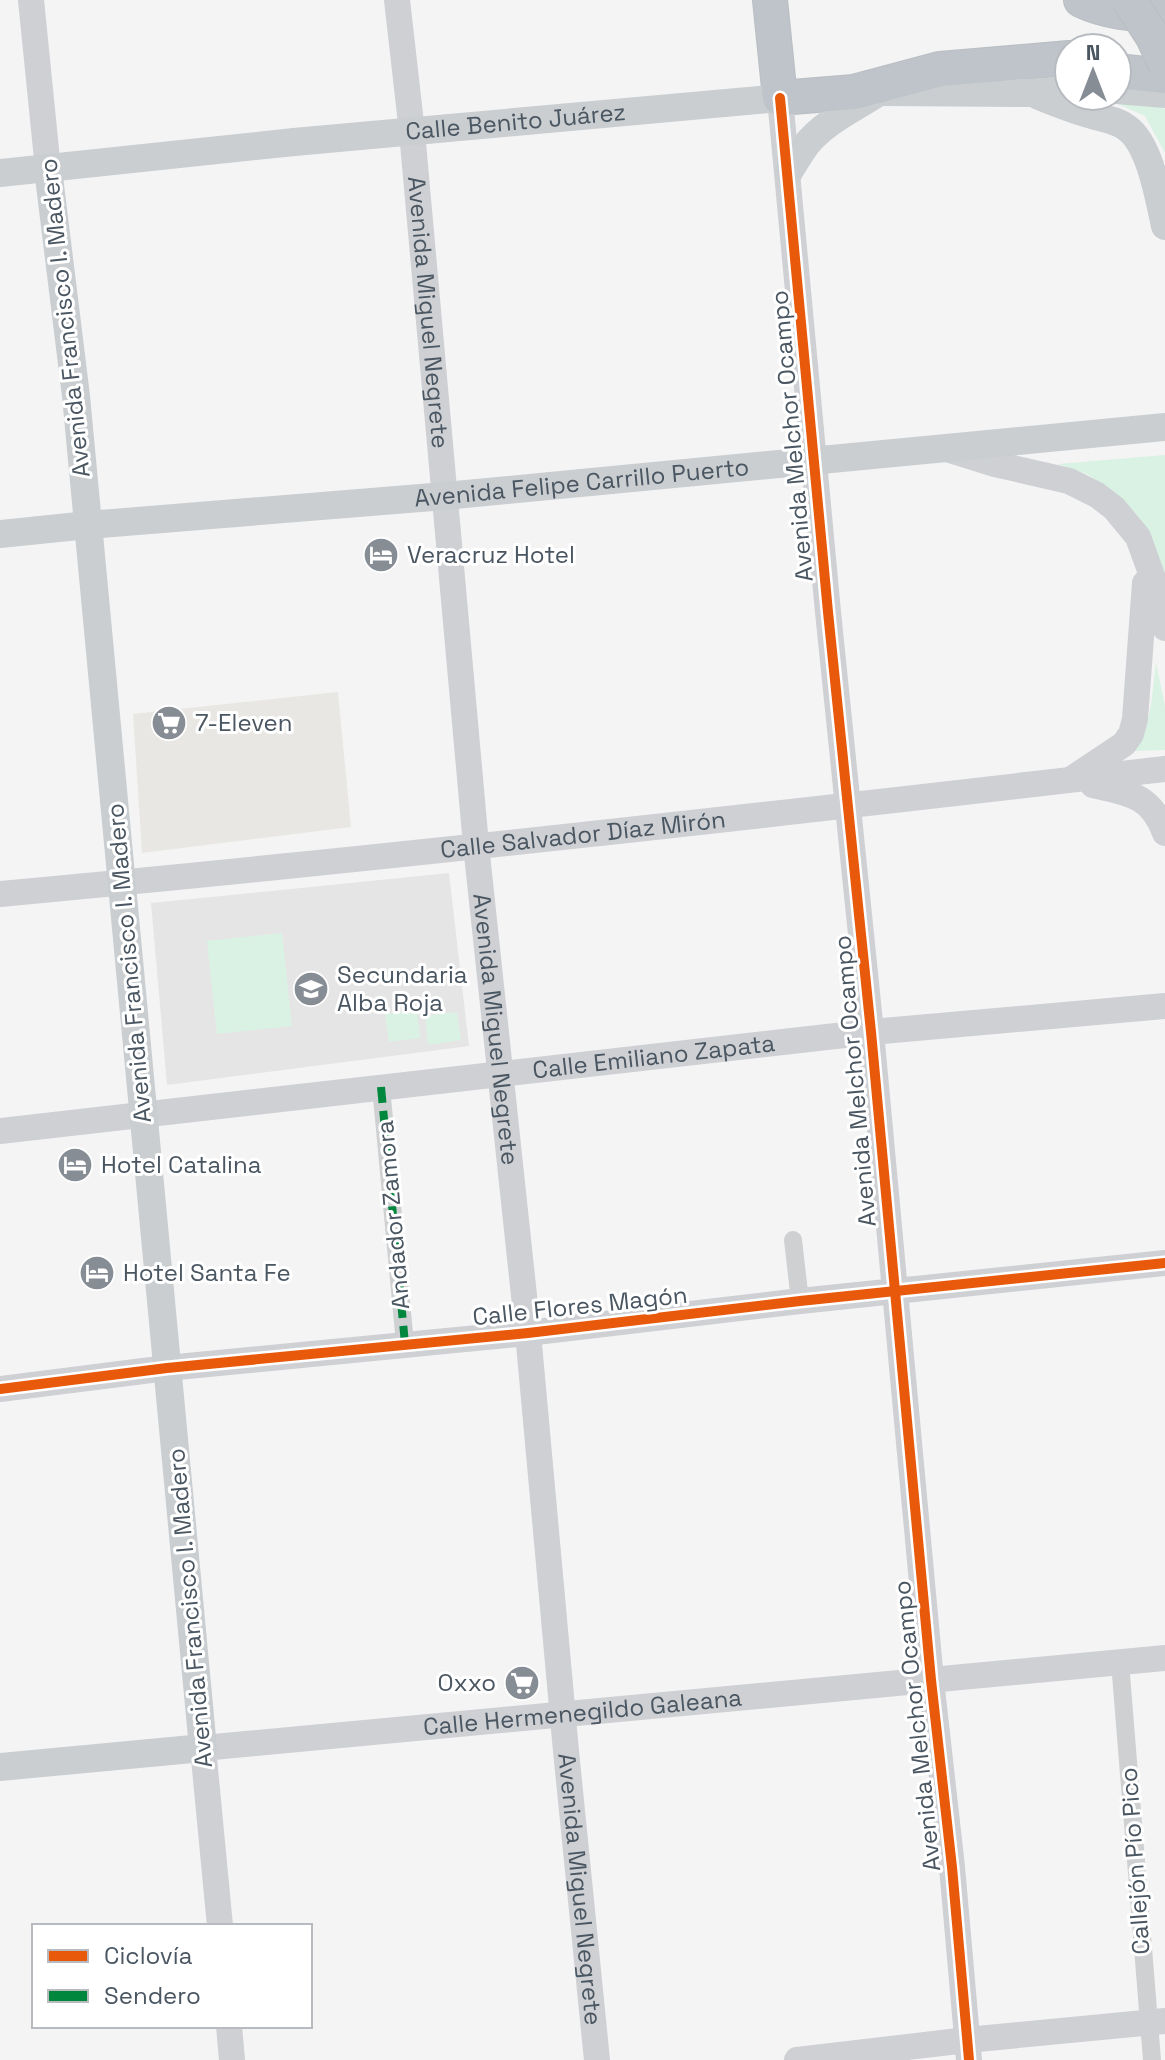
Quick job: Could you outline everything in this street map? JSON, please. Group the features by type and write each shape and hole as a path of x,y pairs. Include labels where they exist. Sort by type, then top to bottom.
{"highway":[{"path":"770,0 780,98"},
{"path":"1081,0 1121,13 1165,16"},
{"path":"1129,0 1165,60"},
{"path":"1133,57 1165,60"},
{"path":"867,92 940,69 1053,60"},
{"path":"918,76 941,80 977,80 1053,73"},
{"path":"1133,73 1165,76"},
{"name":"Calle Benito Juárez","path":"780,98 867,92"}],"main road":[{"path":"1030,93 1053,91"},
{"path":"1133,91 1165,94"},
{"name":"Calle Benito Juárez","path":"867,92 1030,93"},
{"path":"789,172 816,134 867,92"},
{"path":"1030,93 1128,128 1144,151 1165,226"},
{"name":"Calle Benito Juárez","path":"0,173 294,142 780,98"},
{"name":"Avenida Francisco I. Madero","path":"48,169 76,396 203,1748"},
{"name":"Avenida Felipe Carrillo Puerto","path":"0,534 445,496 1162,424"},
{"name":"Calle Hermenegildo Galeana","path":"0,1767 203,1748"}],"street":[{"name":"Avenida Francisco I. Madero","path":"31,0 48,169"},
{"name":"Avenida Miguel Negrete","path":"397,0 412,132 476,845 528,1333 597,2060"},
{"name":"Avenida Melchor Ocampo","path":"780,98 968,2050"},
{"path":"944,448 995,464 1069,481 1087,489 1114,508 1138,537 1159,595 1165,628"},
{"path":"1070,780 1118,749 1131,734 1145,612 1143,551"},
{"name":"Calle Salvador Díaz Mirón","path":"0,894 847,807 1165,769"},
{"path":"1070,780 1121,791 1144,800 1153,808 1165,833"},
{"name":"Calle Emiliano Zapata","path":"0,1131 871,1032 1165,1006"},
{"name":"Andador Zamora","path":"381,1087 405,1344"},
{"path":"793,1240 800,1301"},
{"name":"Calle Flores Magón","path":"0,1389 167,1368 528,1333 1165,1263"},
{"name":"Calle Hermenegildo Galeana","path":"203,1748 1165,1658"},
{"name":"Callejón Pío Pico","path":"1120,1662 1156,2022 1152,2060"},
{"name":"Avenida Francisco I. Madero","path":"203,1748 220,1924"},
{"path":"797,2060 968,2050 1156,2022"},
{"path":"229,2028 232,2060"}],"shaded area":[{"path":"338,692 351,827 142,853 133,714"},
{"name":"Secundaria Alba Roja","path":"449,873 469,1046 167,1085 151,903"}],"green space":[{"path":"1133,102 1146,102 1165,109 1165,153 1145,116 1133,111"},
{"path":"1165,455 1165,584 1110,489 1087,474 1058,464"},
{"path":"1156,663 1165,706 1165,750 1135,751 1148,720"},
{"path":"282,933 292,1026 217,1034 207,941"},
{"path":"417,1011 420,1038 389,1042 385,1014"},
{"path":"457,1012 461,1040 428,1045 425,1016"}],"marked path":[{"path":"381,1087 405,1344"}],"cycle path":[{"path":"780,98 969,2060"},
{"path":"0,1389 167,1368 528,1333 1165,1263"}],"place":[{"name":"Veracruz Hotel","path":"381,555"},
{"name":"7-Eleven","path":"169,723"},
{"name":"Secundaria Alba Roja","path":"311,989"},
{"name":"Hotel Catalina","path":"75,1165"},
{"name":"Hotel Santa Fe","path":"97,1273"},
{"name":"Oxxo","path":"522,1683"}]}
